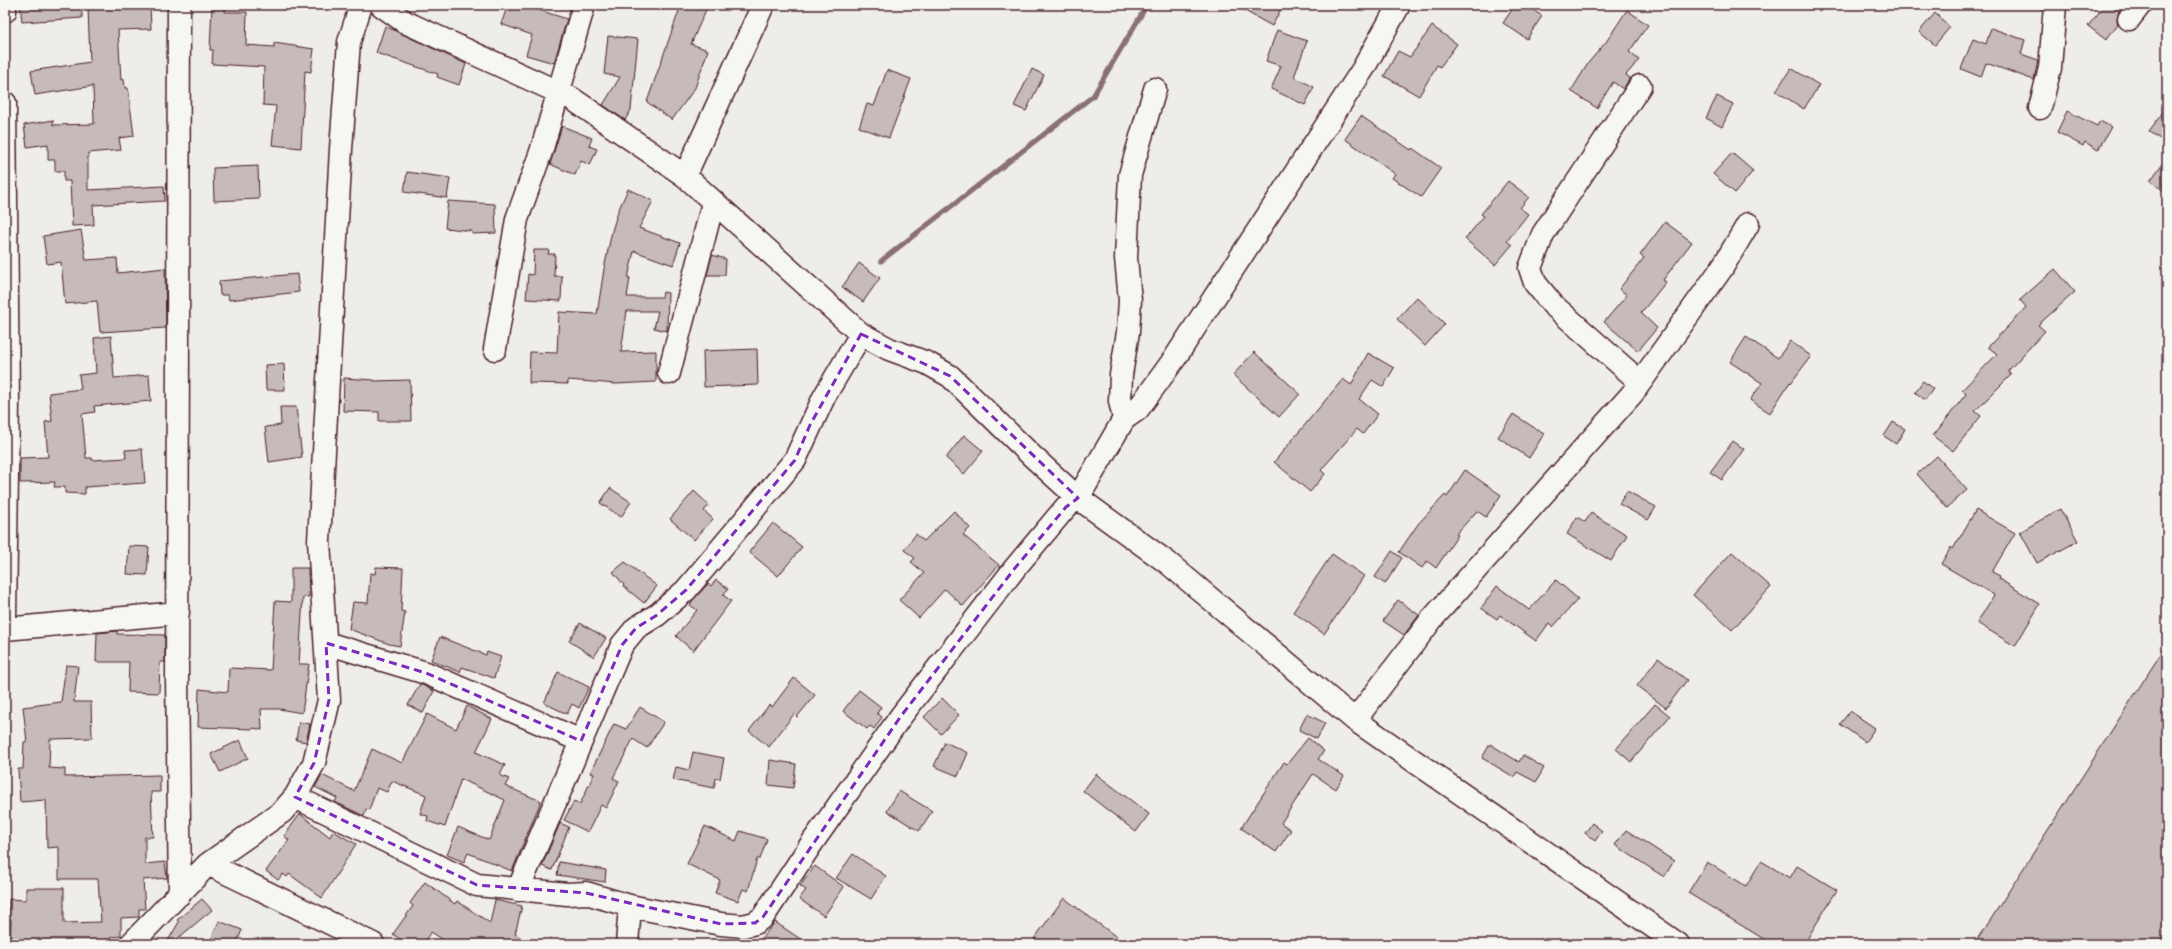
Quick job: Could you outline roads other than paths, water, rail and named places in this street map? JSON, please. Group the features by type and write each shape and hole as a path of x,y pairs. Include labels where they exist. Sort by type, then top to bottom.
{"street":[{"path":"5,5 5,11"},
{"path":"179,5 178,613 180,894"},
{"path":"131,944 208,864 282,812 295,797 314,763 329,700 319,541 341,149 349,42 361,5"},
{"path":"381,5 407,13 560,91 685,176 713,203 860,334 889,349 927,363 950,376 1032,456 1078,498 1168,562 1355,720 1678,944"},
{"path":"495,349 517,219 526,197 560,91 584,5"},
{"path":"685,176 763,5"},
{"path":"295,797 476,885 518,890 586,894 630,906 721,924 743,926 755,923 763,917 812,843 901,716 1015,568 1066,507 1078,498 1124,419 1138,409 1175,358 1363,69 1400,5"},
{"path":"2040,108 2050,68 2055,5"},
{"path":"1639,381 1553,305 1535,283 1530,268 1543,234 1640,86"},
{"path":"1124,419 1120,401 1121,375 1128,332 1130,300 1126,258 1130,176 1155,89"},
{"path":"5,103 8,402 5,618"},
{"path":"669,373 713,203"},
{"path":"1355,720 1432,619 1632,394 1639,381 1722,268 1748,224"},
{"path":"518,890 622,645 636,628 657,615 686,590 795,460 824,397 860,334"},
{"path":"5,629 178,613"},
{"path":"326,643 426,672 581,741"},
{"path":"208,864 373,944"},
{"path":"627,944 630,906"}],"waterway":[{"path":"881,261 1093,96 1147,5"}]}
